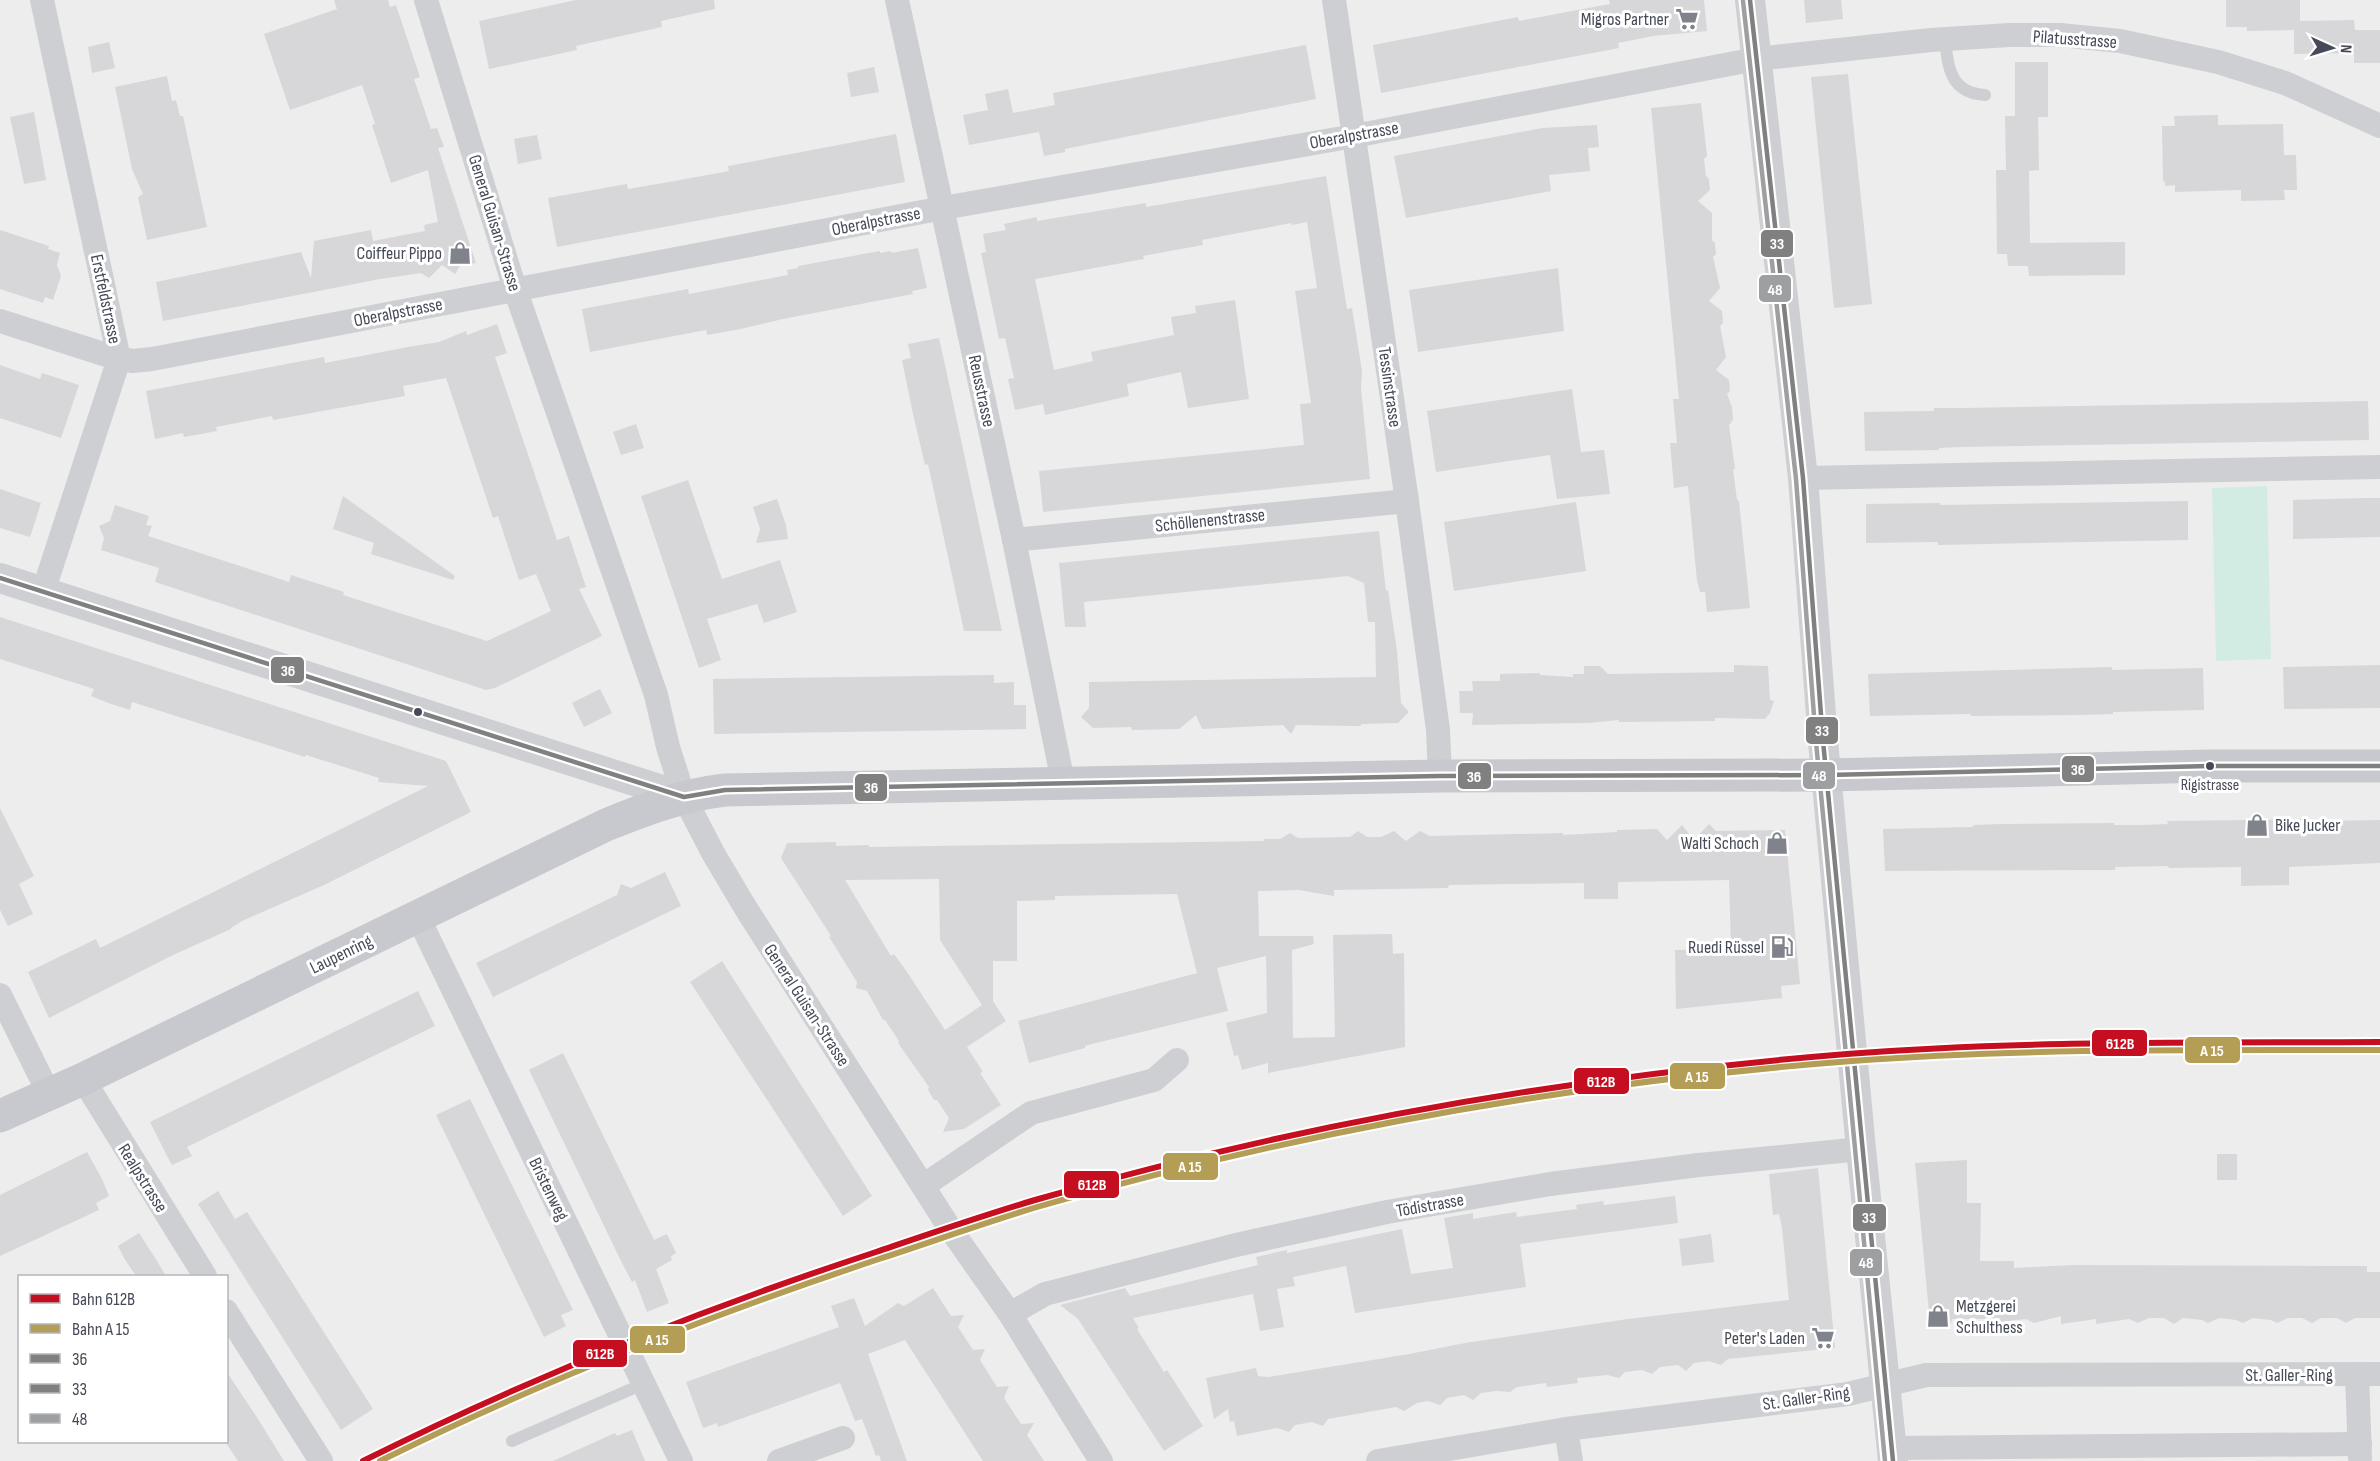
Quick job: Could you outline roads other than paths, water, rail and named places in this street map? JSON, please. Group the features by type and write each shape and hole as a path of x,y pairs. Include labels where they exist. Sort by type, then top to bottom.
{"main road":[{"name":"Laupenring","path":"0,1116 83,1079 606,825 648,808 684,797 725,790 1440,776 1827,775 2246,766 2380,766"}],"street":[{"name":"Erstfeldstrasse","path":"42,0 118,359 43,592"},
{"name":"Reusstrasse","path":"897,0 1014,540 1063,782"},
{"name":"Tessinstrasse","path":"1334,0 1407,501 1438,730 1440,776"},
{"path":"1750,0 1803,478 1861,1149 1893,1455 2360,1453 2369,1374"},
{"name":"General Guisan-Strasse","path":"434,2 516,289 656,695 668,747 684,797 704,839 745,907 923,1186 1010,1314 1101,1461"},
{"name":"Pilatusstrasse","path":"1756,60 1945,39 2009,35 2060,35 2120,40 2185,53 2285,83 2380,126"},
{"name":"Oberalpstrasse","path":"0,321 118,359 133,361 152,359 943,208 1354,136 1756,60"},
{"path":"1803,478 2380,467"},
{"name":"Schöllenenstrasse","path":"1014,540 1407,501"},
{"path":"0,578 684,797"},
{"name":"Bristenweg","path":"418,917 681,1461"},
{"path":"0,995 49,1094"},
{"path":"923,1186 1031,1113 1154,1080 1178,1060"},
{"name":"Realpstrasse","path":"83,1079 204,1275"},
{"name":"Tödistrasse","path":"1010,1314 1045,1294 1236,1245 1387,1212 1550,1184 1699,1165 1861,1149"},
{"path":"228,1314 321,1461"},
{"name":"St. Galler-Ring","path":"1378,1461 1566,1429 1848,1394 1926,1375 2369,1374"},
{"path":"1566,1429 1571,1461"},
{"path":"778,1461 843,1438"}],"lane":[{"path":"1945,39 1948,70 1954,80 1964,89 1985,95"},
{"path":"512,1441 643,1384"}],"rail line":[{"name":"612B","path":"363,1461 488,1401 616,1347 810,1274 1035,1200 1235,1148 1336,1126 1437,1107 1642,1075 1847,1054 2046,1044 2380,1042"}],"place":[{"name":"Migros Partner","path":"1687,19"},
{"name":"Coiffeur Pippo","path":"460,253"},
{"name":"Rigistrasse","path":"2210,766"},
{"name":"Bike Jucker","path":"2257,825"},
{"name":"Walti Schoch","path":"1777,843"},
{"name":"Ruedi Rüssel","path":"1782,947"},
{"name":"Metzgerei Schulthess","path":"1938,1316"},
{"name":"Peter's Laden","path":"1823,1338"}]}
